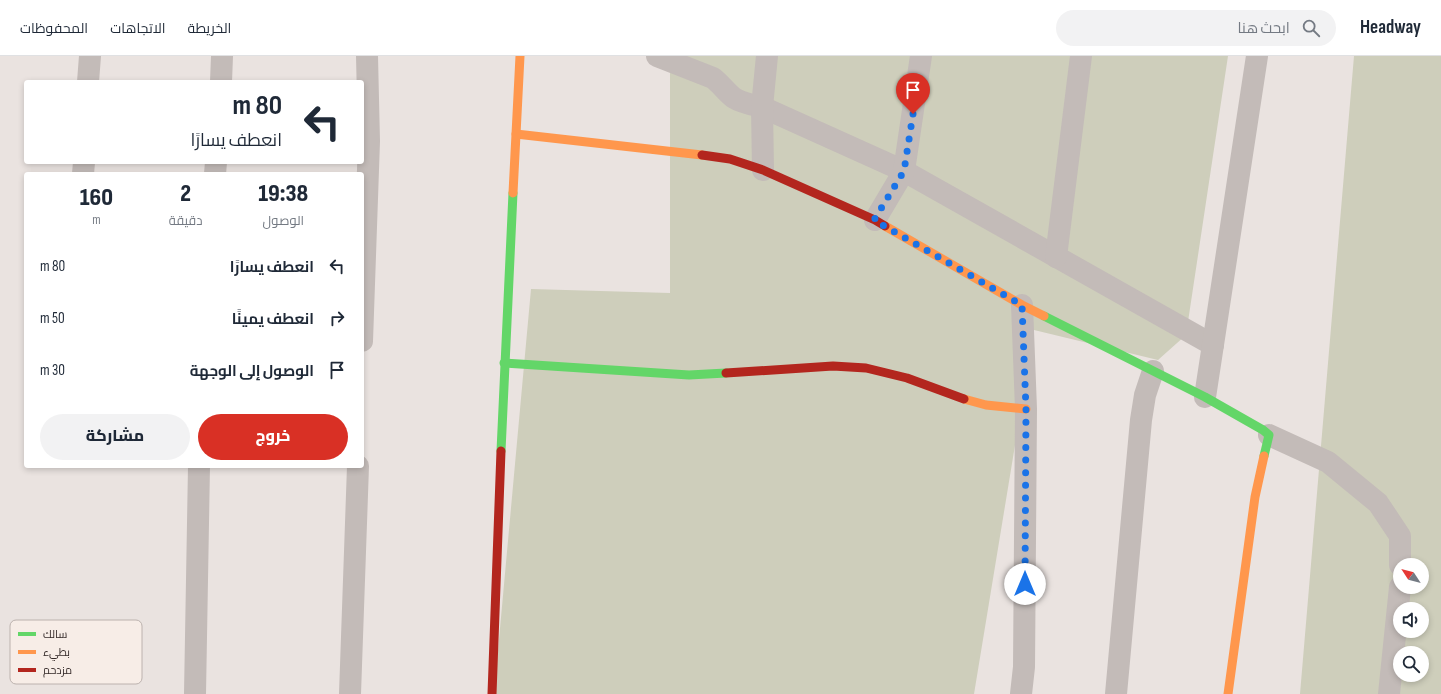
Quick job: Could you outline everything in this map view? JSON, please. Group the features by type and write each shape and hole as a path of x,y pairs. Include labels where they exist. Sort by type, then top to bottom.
{"street":[{"path":"88,80 90,56"},
{"path":"221,80 222,56"},
{"path":"364,285 369,141 367,56"},
{"path":"492,694 504,363 520,56"},
{"path":"657,56 713,78 720,83 734,98 741,102 762,107 904,171 1213,345"},
{"path":"763,170 762,107 767,56"},
{"path":"874,220 904,171 921,56"},
{"path":"1056,257 1081,56"},
{"path":"1205,397 1257,56"},
{"path":"516,134 713,156 730,160 763,170 874,220 1022,305 1205,397 1269,435 1328,462 1378,503 1400,536 1400,558"},
{"path":"1021,694 1024,652 1026,409 1022,305"},
{"path":"504,363 689,375 833,366 859,368 907,378 966,400 986,405 1026,409"},
{"path":"1116,694 1141,420 1145,395 1153,371"},
{"path":"1228,694 1255,497 1269,435"},
{"path":"195,694 200,468"},
{"path":"350,694 358,468"},
{"path":"1389,694 1399,594"}],"green space":[{"path":"670,56 1228,56 1186,335 1158,360 1034,330 974,694 494,694 531,289 670,293"},
{"path":"1354,56 1441,56 1441,694 1300,694"}],"traffic: fast":[{"path":"501,451 513,193"},
{"path":"1044,316 1205,397 1263,430 1269,435 1264,456"},
{"path":"504,363 689,375 726,373"}],"traffic: slow":[{"path":"513,193 520,56"},
{"path":"516,134 702,155"},
{"path":"885,226 1022,305 1044,316"},
{"path":"964,399 986,405 1026,409"},
{"path":"1228,694 1255,497 1264,456"}],"traffic: jam":[{"path":"702,155 730,159 763,170 875,220 885,226"},
{"path":"726,373 833,366 866,368 907,378 964,399"},
{"path":"492,694 501,451"}],"route":[{"path":"913,114 904,171 874,220 1022,305 1026,409 1025,584"}]}
